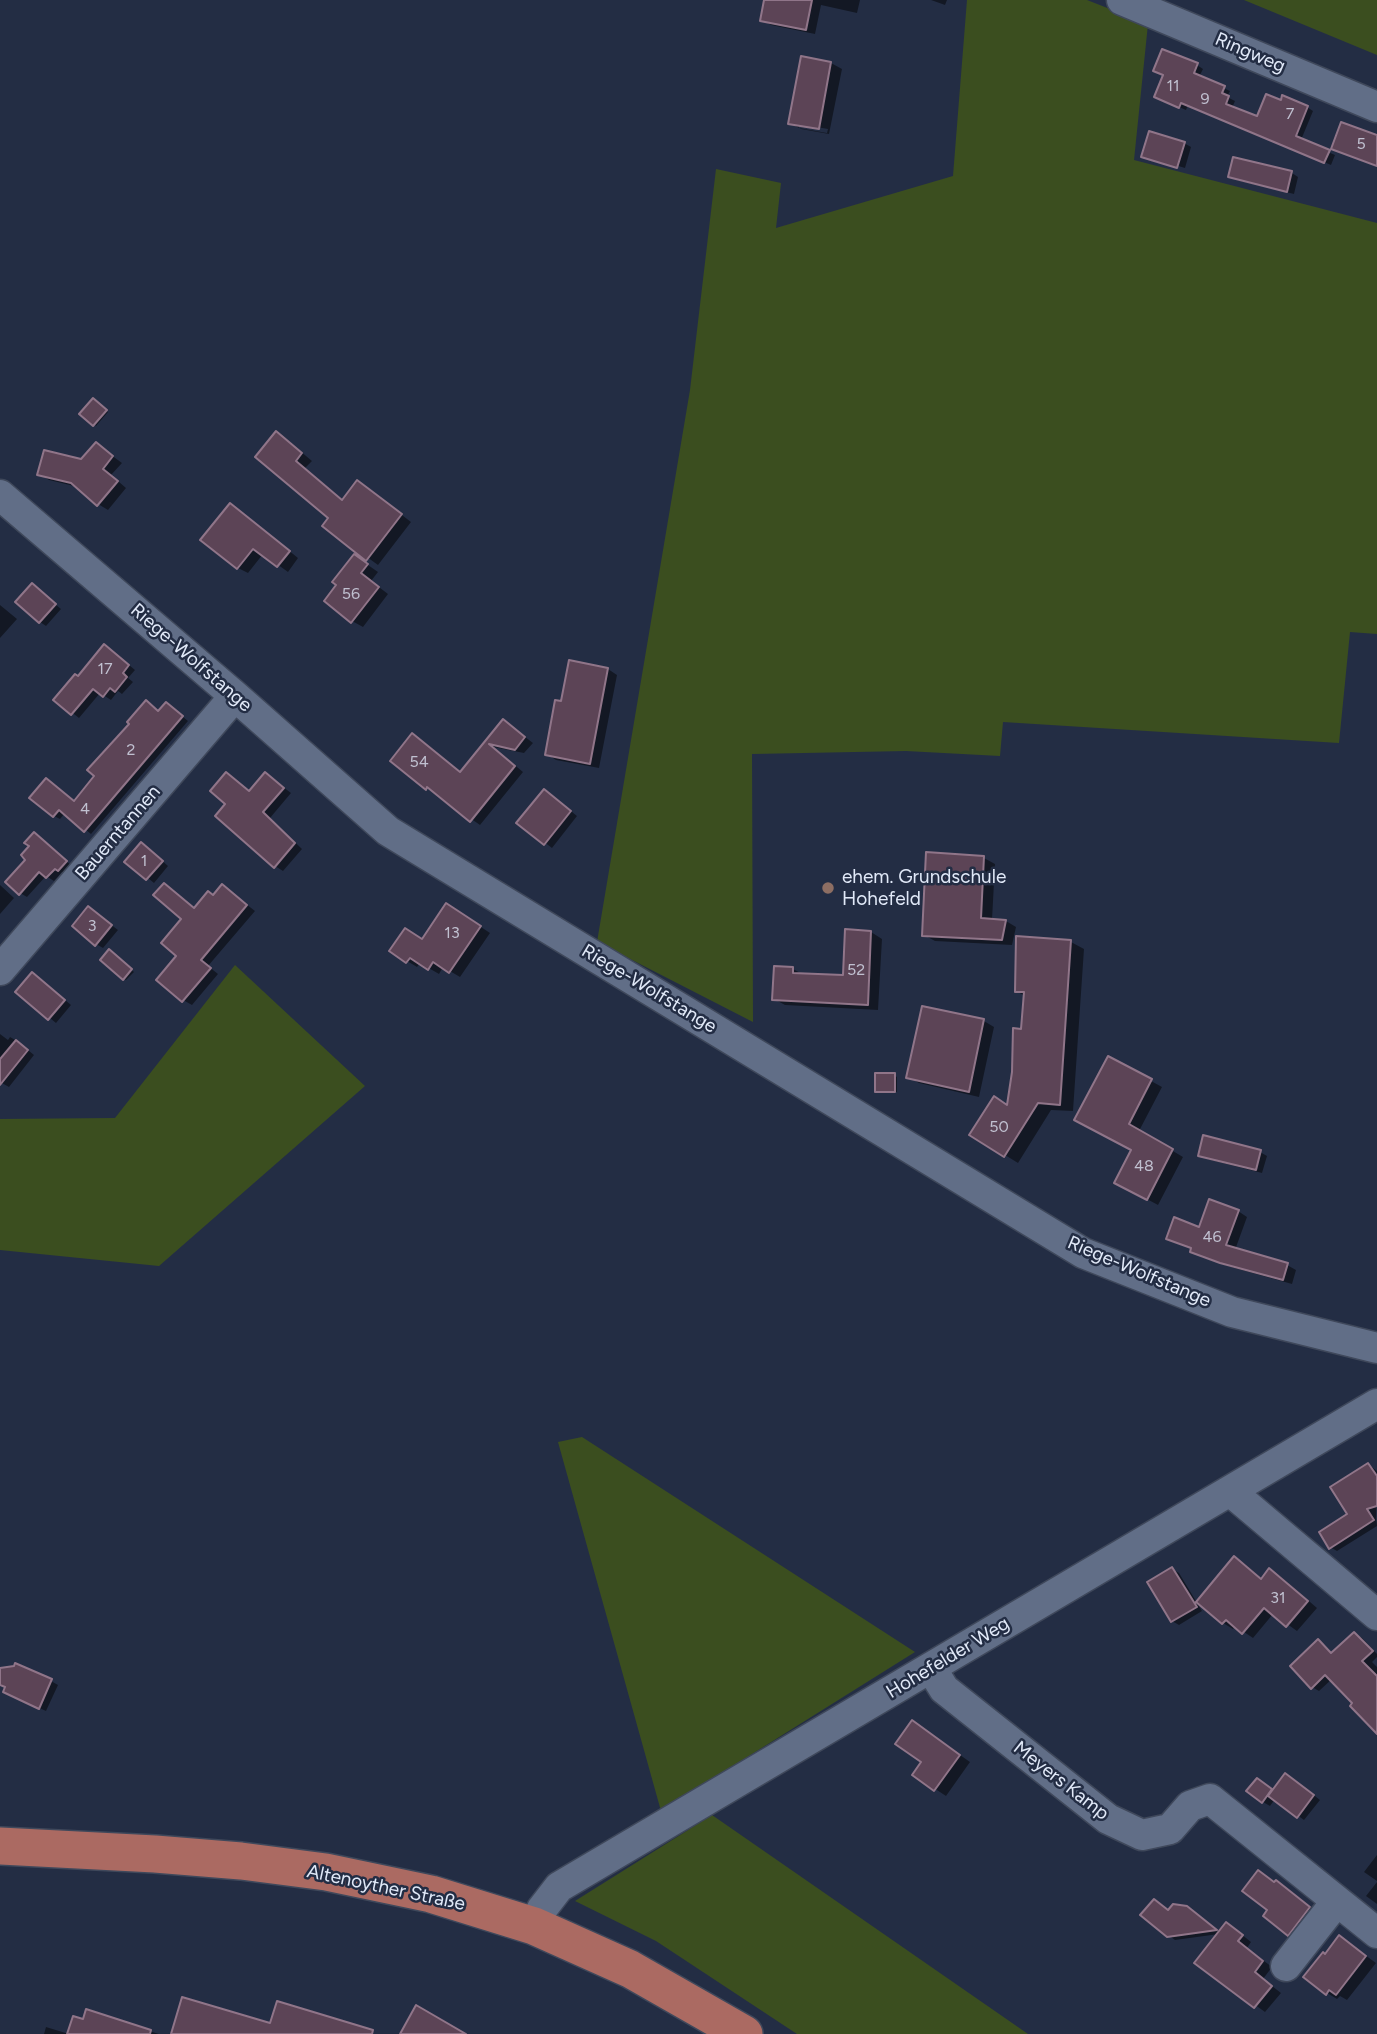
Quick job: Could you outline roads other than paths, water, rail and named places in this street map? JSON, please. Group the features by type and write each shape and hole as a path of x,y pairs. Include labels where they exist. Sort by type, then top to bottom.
{"main road":[{"name":"Altenoyther Straße","path":"0,1846 241,1861 326,1872 431,1894 534,1926 631,1969 744,2034"}],"street":[{"name":"Ringweg","path":"1122,0 1377,107"},
{"name":"Riege-Wolfstange","path":"0,495 388,831 1083,1253 1232,1312 1377,1348"},
{"name":"Bauerntannen","path":"0,970 235,696"},
{"name":"Hohefelder Weg","path":"534,1926 542,1909 559,1887 1377,1404"},
{"path":"1230,1492 1377,1615"},
{"name":"Meyers Kamp","path":"931,1668 944,1689 1108,1819 1142,1835 1170,1829 1190,1806 1210,1799 1377,1933"},
{"path":"1286,1966 1337,1901"}],"place":[{"name":"ehem. Grundschule Hohefeld","path":"828,888"}]}
